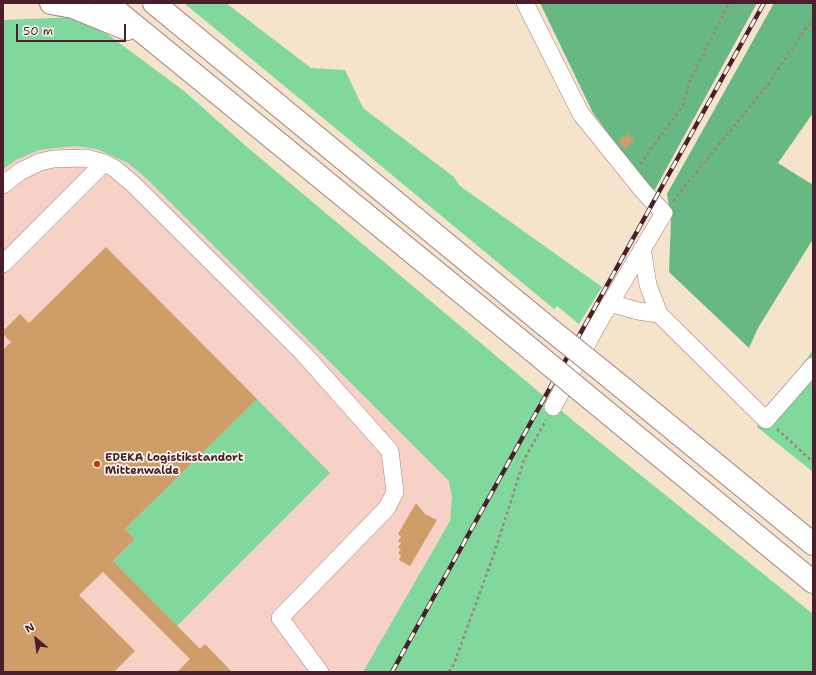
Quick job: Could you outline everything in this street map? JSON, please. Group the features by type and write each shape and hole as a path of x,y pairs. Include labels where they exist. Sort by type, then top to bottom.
{"highway":[{"path":"51,3 73,7 101,17 118,26 144,33"},
{"path":"107,3 533,350 813,582"},
{"path":"154,3 813,544"}],"lane":[{"path":"525,3 581,114 631,176 664,213 610,303 553,407"},
{"path":"3,185 21,171 46,161 69,158 86,158 104,163 114,168 133,184 303,353 390,451 395,492 387,508 280,618 320,672"},
{"path":"3,264 104,163"},
{"path":"642,249 648,285 659,314 766,420 813,366"},
{"path":"610,303 638,311 659,314"}],"path":[{"path":"631,176 683,106 688,83 729,3"},
{"path":"664,213 766,87 806,28 813,21"},
{"path":"449,672 454,664 494,554 524,460 553,407"},
{"path":"766,420 813,462"}],"shaded area":[{"path":"96,130 502,449 378,672 3,672 3,142"}],"green space":[{"path":"184,3 226,3 311,68 345,70 363,108 454,177 460,186 602,287 579,324 557,306 554,309"},
{"path":"540,3 757,3 653,193 593,113"},
{"path":"774,3 813,3 813,113 778,163 813,185 813,239 758,328 749,348 669,272 671,220 667,194"},
{"path":"77,17 110,36 184,91 247,147 576,423 813,614 813,672 363,672 450,521 452,497 449,481 147,179 128,163 97,149 75,146 39,150 16,160 3,169 3,20"},
{"path":"813,350 813,472 757,427"},
{"path":"257,399 330,473 177,626 113,561 135,539 125,529"}],"building":[{"path":"628,134 634,141 625,149 618,141"},
{"name":"EDEKA Logistikstandort Mittenwalde","path":"106,247 257,399 125,529 135,539 113,561 200,649 205,644 232,672 177,672 190,659 103,572 79,595 135,651 114,672 3,672 3,350 11,342 3,334 3,331 20,314 29,323"},
{"path":"416,503 425,514 437,520 410,566 399,560 401,556 398,553 401,550 398,547 401,543 398,541 401,537 398,534"}],"railway":[{"path":"392,672 764,3"}],"place":[{"name":"EDEKA Logistikstandort Mittenwalde","path":"97,464"}]}
